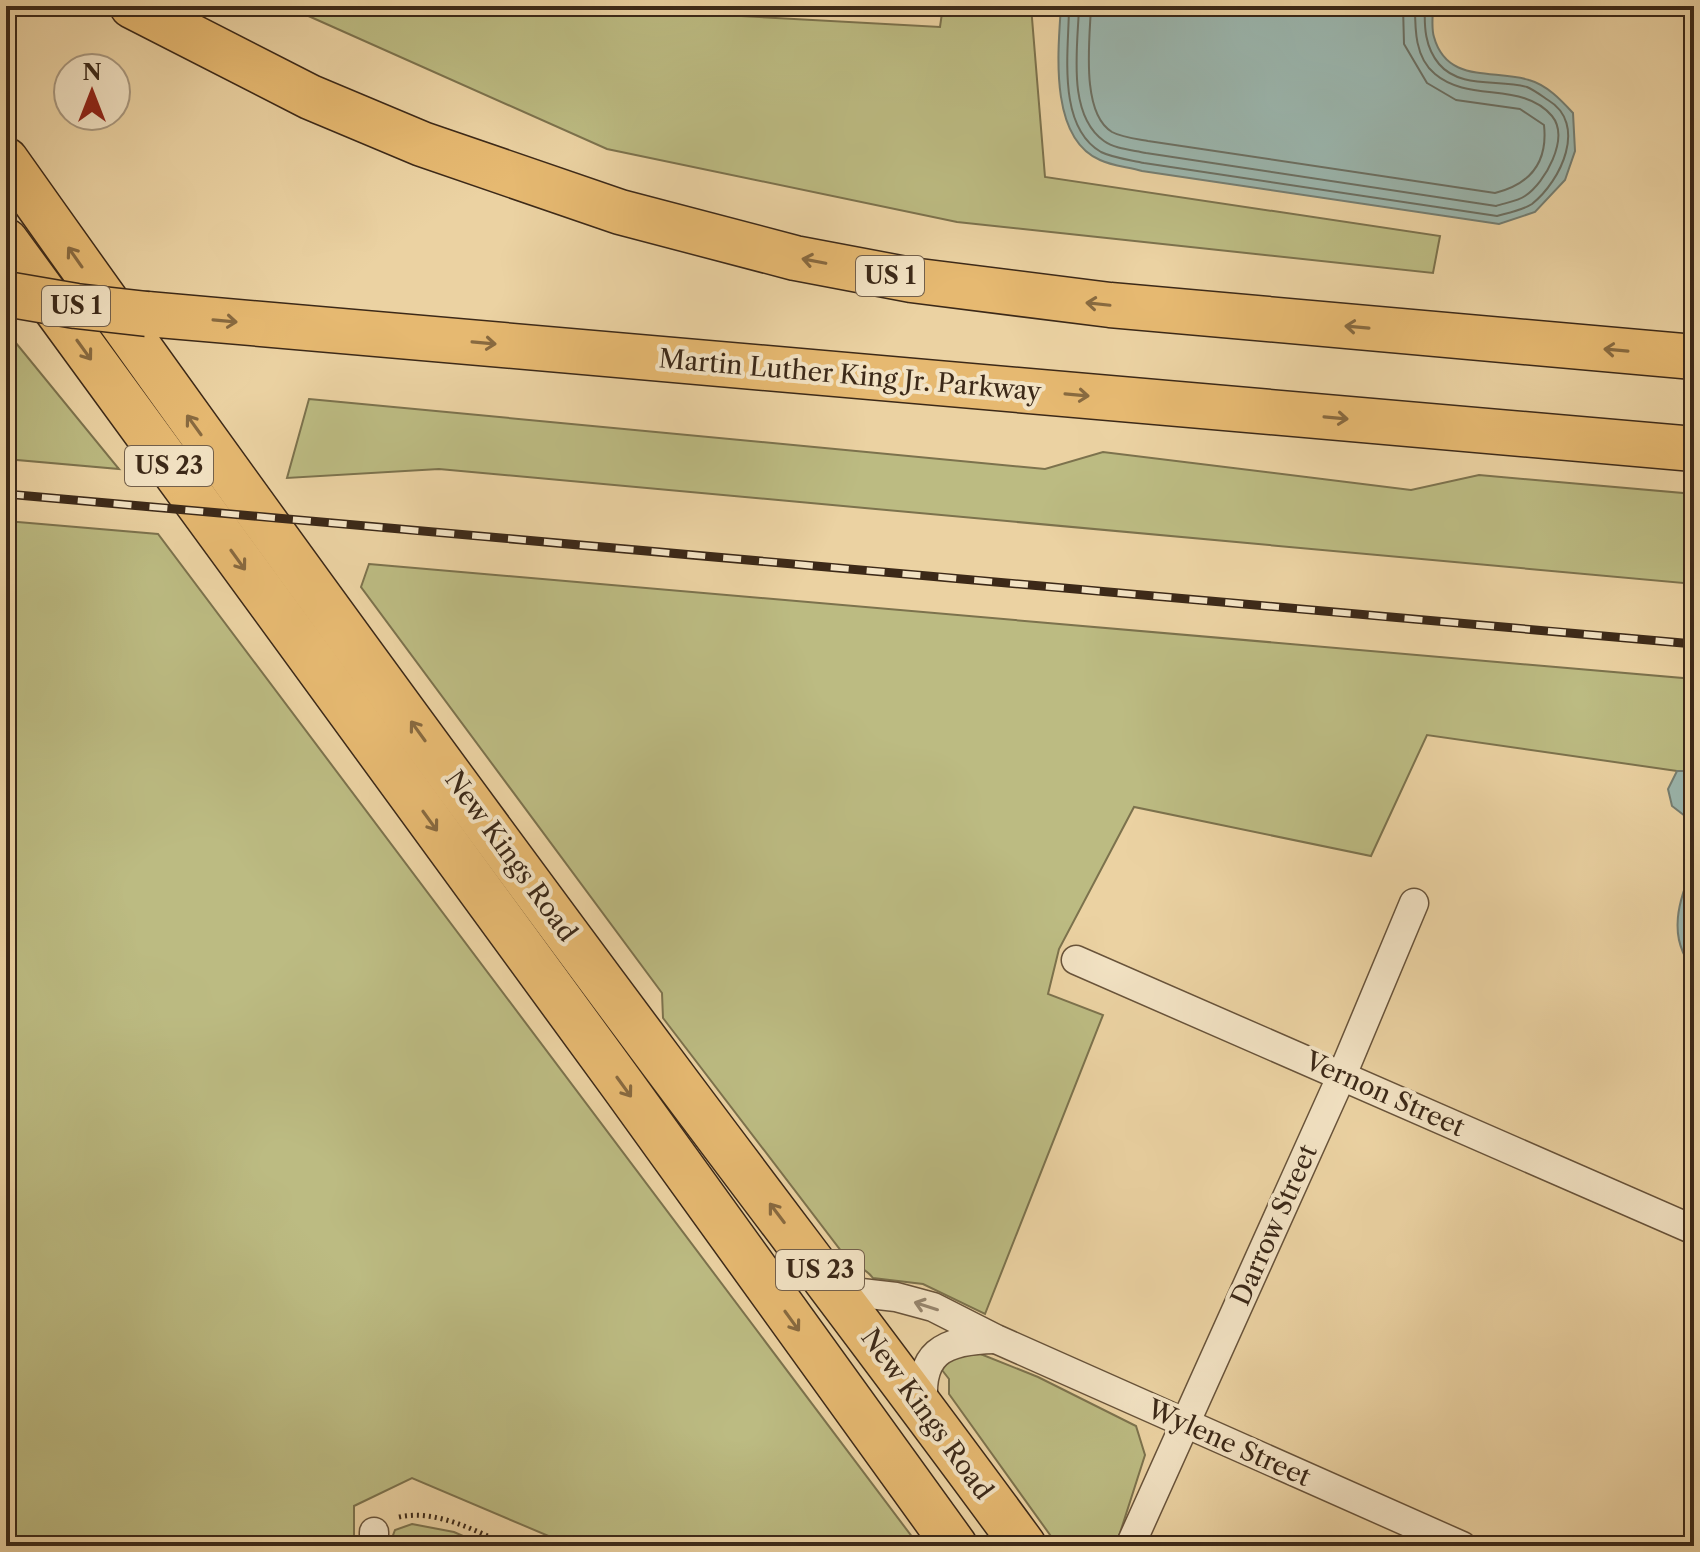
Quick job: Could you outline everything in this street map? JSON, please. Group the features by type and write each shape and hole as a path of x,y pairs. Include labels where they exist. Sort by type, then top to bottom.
{"main road":[{"name":"US 1","path":"132,6 310,97 422,144 620,212 795,258 911,280 1110,305 1694,357"},
{"name":"New Kings Road","path":"6,160 152,367 356,646 655,1053 1024,1546"},
{"name":"New Kings Road","path":"6,241 955,1546"},
{"name":"Martin Luther King Jr. Parkway","path":"6,294 147,314 1694,449"}],"street":[{"path":"334,690 356,646"},
{"name":"Darrow Street","path":"1130,1546 1342,1075 1414,903"},
{"name":"Vernon Street","path":"1076,960 1694,1230"},
{"name":"Wylene Street","path":"835,1290 896,1297 933,1307 1184,1424 1462,1546"},
{"path":"925,1411 921,1386 928,1362 947,1347 968,1340 996,1339"}],"path":[{"path":"374,1539 393,1519 417,1513 457,1523 510,1546"}],"shaded area":[{"path":"286,6 559,6 940,27 943,6 1031,6 1045,177 1440,236 1433,273 957,222 607,149"},
{"path":"7,332 119,469 6,459"},
{"path":"309,399 1045,469 1103,452 1411,490 1479,475 1694,494 1694,584 439,469 287,478"},
{"path":"6,521 158,534 919,1546 572,1546 412,1478 354,1506 354,1546 6,1546"},
{"path":"369,564 1694,679 1694,771 1427,735 1371,856 1134,807 1059,949 1048,994 1103,1015 985,1314 923,1284 873,1278 845,1256 663,1018 662,993 361,587"},
{"path":"978,1353 1038,1377 1136,1426 1145,1455 1119,1536 1110,1546 1058,1546 949,1394 949,1379 942,1370 957,1357"},
{"path":"412,1524 454,1532 486,1546 389,1546 395,1530"}],"water":[{"path":"1061,6 1433,6 1434,37 1440,52 1449,62 1473,72 1529,80 1548,89 1573,113 1575,151 1565,180 1535,212 1499,224 1110,164 1084,149 1072,133 1064,113 1059,69"},
{"path":"1677,771 1694,771 1694,823 1672,806 1668,789"},
{"path":"1694,865 1694,969 1680,944 1678,918"}],"railway":[{"path":"6,494 1694,644"}]}
